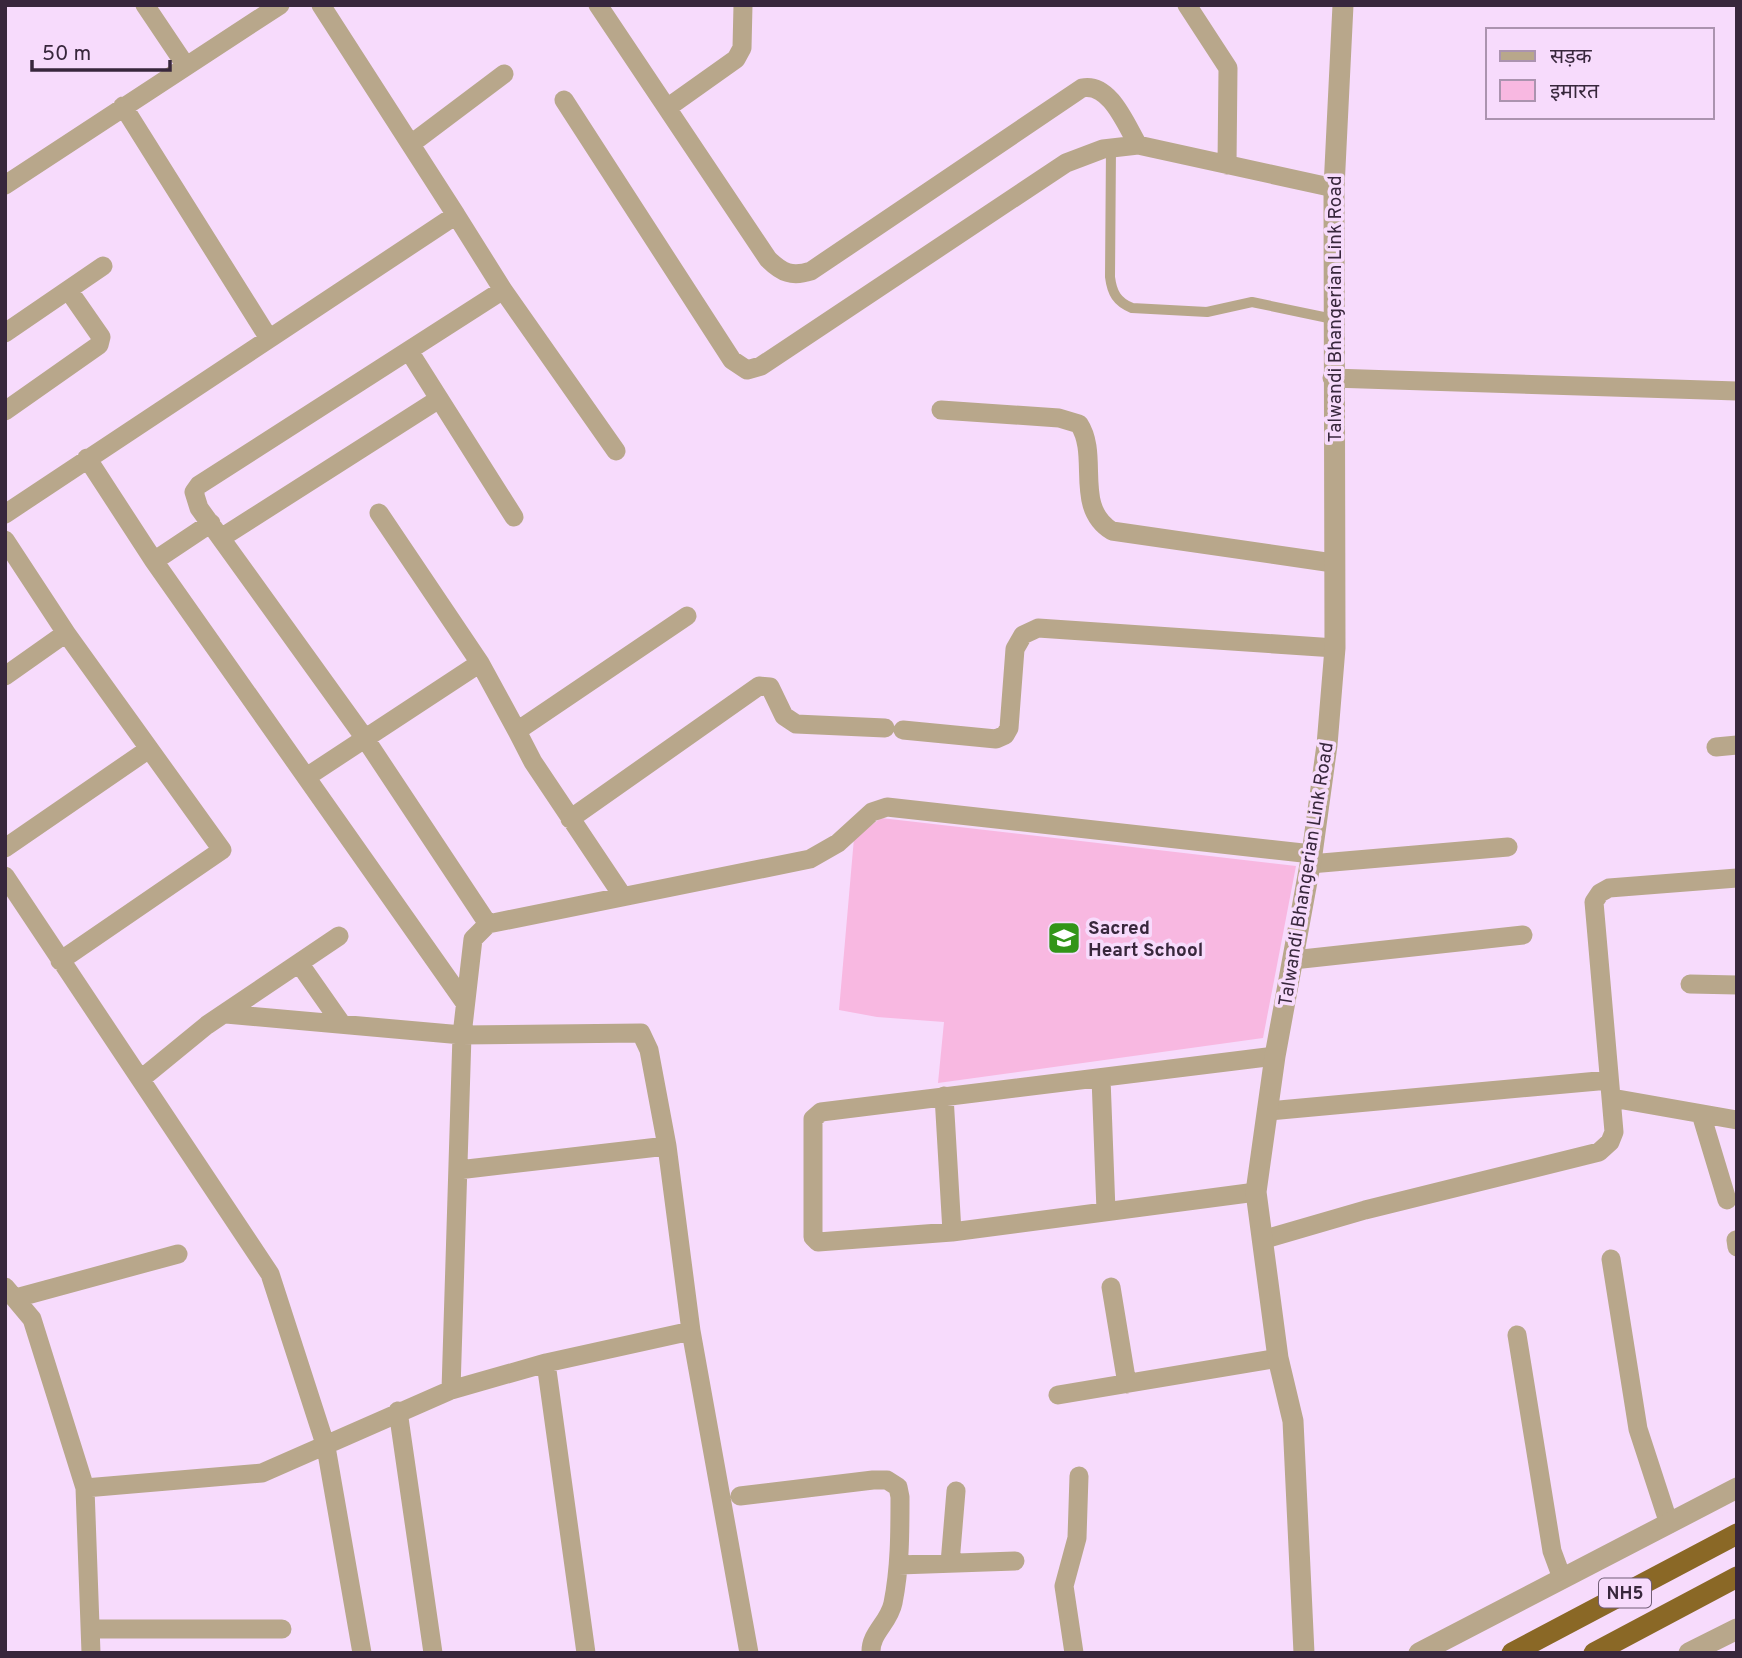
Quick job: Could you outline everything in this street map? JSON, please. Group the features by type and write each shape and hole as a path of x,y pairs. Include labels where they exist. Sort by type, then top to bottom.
{"highway":[{"name":"NH5","path":"1512,1653 1737,1534"},
{"name":"NH5","path":"1594,1653 1737,1577"}],"street":[{"path":"145,5 186,66"},
{"path":"5,185 280,5"},
{"path":"321,5 503,290 616,451"},
{"path":"598,5 768,259 787,274 798,275 811,271 1082,88 1099,88 1105,94 1138,145"},
{"path":"667,108 736,59 742,48 743,5"},
{"path":"1186,5 1228,68 1227,165"},
{"name":"Talwandi Bhangerian Link Road","path":"1304,1653 1293,1421 1278,1358 1256,1192 1275,1056 1311,859 1335,648 1332,378 1334,188 1343,5"},
{"path":"411,144 504,74"},
{"path":"564,100 733,360 747,370 761,366 1066,163 1111,148 1138,145 1334,188"},
{"path":"123,106 268,337"},
{"path":"5,514 268,337 456,215"},
{"path":"5,333 103,266"},
{"path":"5,411 99,345 101,337 96,327 69,290"},
{"path":"488,924 365,737 195,498 199,485 503,290"},
{"path":"409,351 514,517"},
{"path":"1332,378 1737,391"},
{"path":"154,561 216,531 439,399"},
{"path":"941,410 1059,418 1079,424 1085,443 1088,488 1093,510 1098,520 1112,531 1333,564"},
{"path":"87,458 154,561 308,776 465,1003"},
{"path":"379,513 480,663 533,762 622,895"},
{"path":"5,540 66,633 222,850 60,961"},
{"path":"517,731 687,616"},
{"path":"570,819 760,685 770,687 784,716 796,724 894,729 996,739 1005,735 1009,729 1015,649 1023,635 1038,628 1335,648"},
{"path":"5,676 66,633"},
{"path":"308,776 480,663"},
{"path":"1716,747 1737,745"},
{"path":"5,848 149,749"},
{"path":"450,1390 462,1035 472,939 488,924 819,856 872,812 887,807 1311,859 1508,847"},
{"path":"1262,1240 1364,1210 1599,1152 1613,1137 1594,902 1596,897 1609,888 1737,878"},
{"path":"6,879 270,1274 326,1447 362,1653"},
{"path":"1293,960 1523,935"},
{"path":"141,1079 226,1014 339,936"},
{"path":"299,963 341,1023"},
{"path":"1690,984 1737,985"},
{"path":"226,1014 462,1035 641,1033 649,1050 667,1146 691,1331 749,1653"},
{"path":"1256,1192 952,1232 822,1242 813,1237 815,1114 1275,1056"},
{"path":"1101,1079 1106,1211"},
{"path":"1269,1111 1611,1089 1701,1114 1737,1120"},
{"path":"944,1097 952,1232"},
{"path":"1701,1114 1727,1200"},
{"path":"458,1170 667,1146"},
{"path":"91,1653 85,1488 32,1319 10,1292 178,1254"},
{"path":"1611,1259 1638,1429 1669,1524"},
{"path":"1111,1287 1127,1384"},
{"path":"85,1488 252,1475 326,1447 398,1411 450,1390 546,1363 691,1331"},
{"path":"1517,1335 1552,1551 1562,1578"},
{"path":"1058,1395 1278,1358"},
{"path":"546,1363 586,1653"},
{"path":"398,1411 433,1653"},
{"path":"1074,1653 1064,1586 1077,1538 1079,1476"},
{"path":"740,1496 873,1480 894,1483 900,1497 899,1565 892,1606 885,1623 874,1636 872,1653"},
{"path":"1419,1653 1737,1488"},
{"path":"950,1563 956,1491"},
{"path":"899,1565 1015,1561"},
{"path":"91,1629 282,1629"},
{"path":"1689,1653 1737,1629"}],"lane":[{"path":"1111,148 1110,277 1112,289 1123,304 1132,308 1196,313 1252,302 1333,319"}],"building":[{"name":"Sacred Heart School","path":"881,818 1296,866 1263,1038 938,1083 944,1022 877,1017 839,1010 854,838"}],"place":[{"name":"Sacred Heart School","path":"1064,938"}]}
